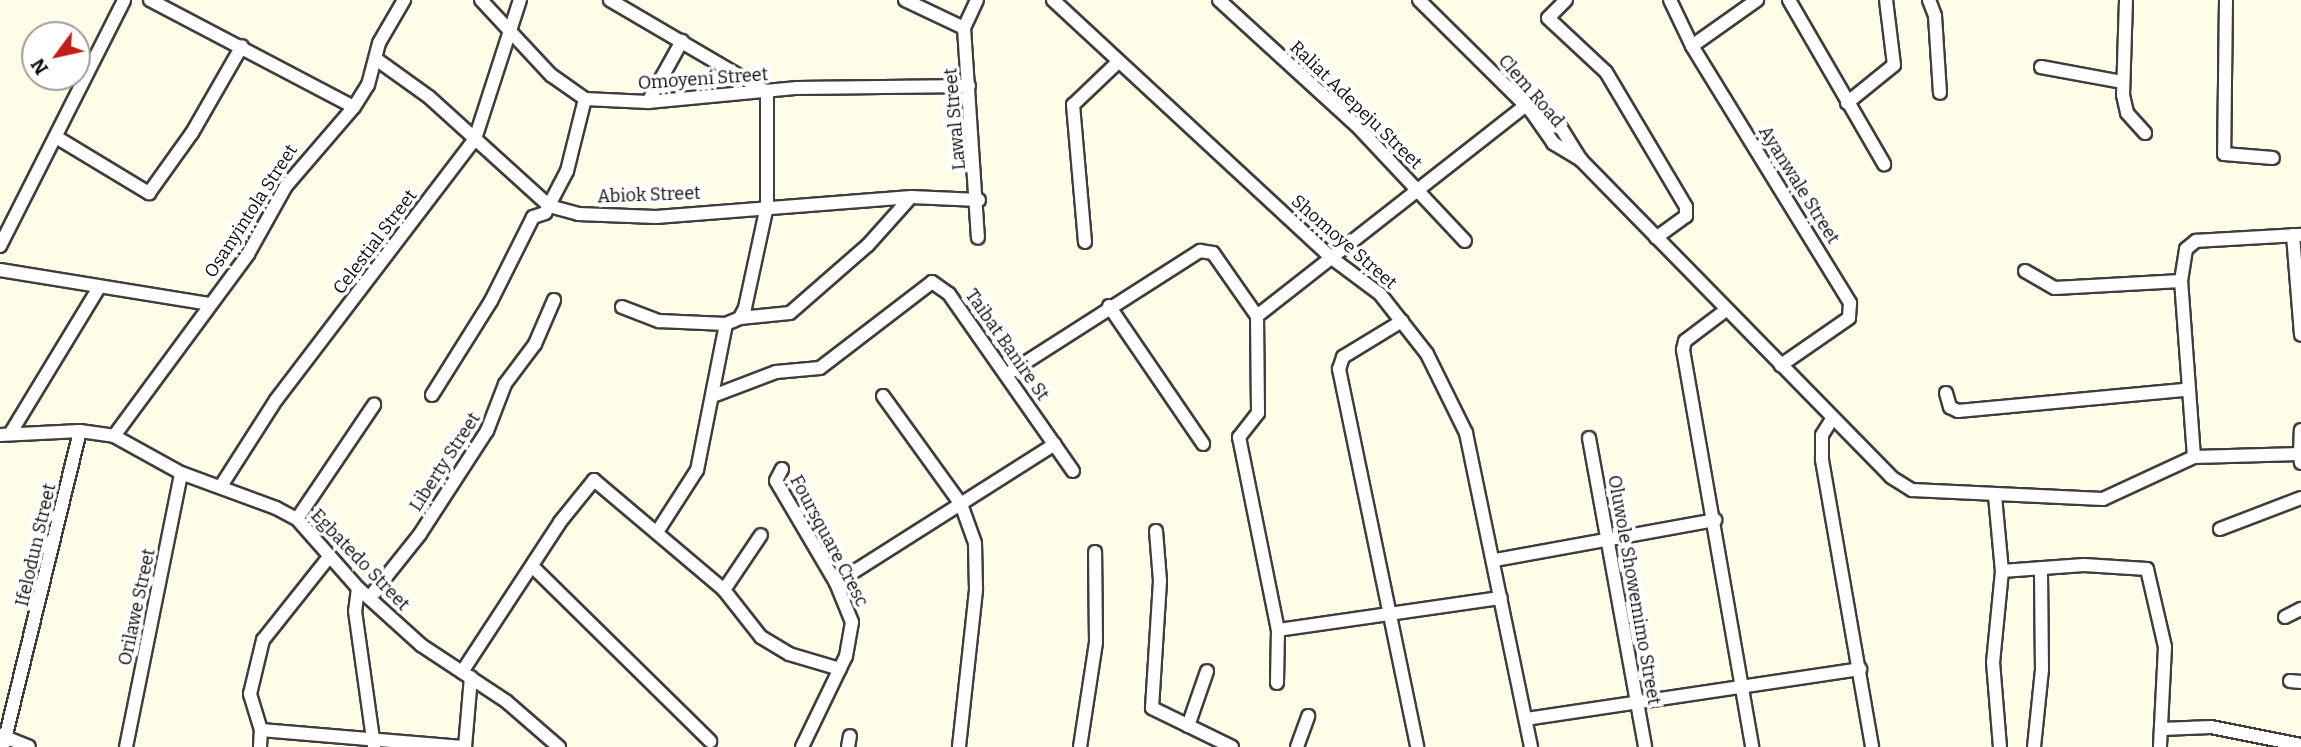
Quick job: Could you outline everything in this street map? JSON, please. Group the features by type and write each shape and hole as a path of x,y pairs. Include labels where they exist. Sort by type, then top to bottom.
{"street":[{"path":"0,246 124,0"},
{"path":"150,0 354,107"},
{"name":"Osanyintola Street","path":"114,436 248,254 286,186 354,107 404,0"},
{"path":"432,394 491,301 533,217 549,205 567,171 585,99 551,75 481,0"},
{"name":"Celestial Street","path":"221,486 276,401 475,139 508,28 520,0"},
{"path":"610,0 767,92 767,206 740,318"},
{"path":"905,0 964,28 978,0"},
{"name":"Shomoye Street","path":"1053,0 1117,63 1333,259 1380,295 1402,321 1460,414 1495,560 1531,747"},
{"name":"Raliat Adepeju Street","path":"1219,0 1418,188 1465,241"},
{"name":"Clem Road","path":"1419,0 1528,109 1561,128 1581,160 1656,238"},
{"path":"1566,0 1548,18 1606,72 1686,207 1686,216 1656,238 1832,419 1912,490 1995,496 2113,498 2194,457 2301,459 2301,430"},
{"name":"Ayanwale Street","path":"1670,0 1692,46 1853,311 1781,365"},
{"path":"1692,46 1757,0"},
{"path":"1789,0 1884,164"},
{"path":"1847,103 1894,65 1887,0"},
{"path":"1929,0 1936,16 1940,93"},
{"path":"2126,0 2122,82 2127,113 2146,133"},
{"path":"2226,0 2224,154 2273,159"},
{"name":"Lawal Street","path":"964,28 979,200 978,238"},
{"path":"648,102 682,41"},
{"path":"56,137 149,193 192,133 242,46"},
{"path":"376,59 475,139 549,205"},
{"path":"1085,242 1073,105 1117,63"},
{"path":"2041,67 2122,82"},
{"name":"Omoyeni Street","path":"585,99 648,102 767,92 969,86"},
{"path":"1256,316 1333,259 1418,188 1528,109"},
{"path":"622,307 659,321 726,324 740,318 790,313 868,245 911,197"},
{"name":"Abiok Street","path":"549,205 612,217 911,197 979,200"},
{"path":"2194,457 2186,390 2181,281 2189,243 2297,235 2301,335"},
{"path":"1009,373 1109,306 1205,250 1227,271 1256,316 1258,413 1239,429 1239,437 1278,630 1276,683"},
{"path":"0,270 98,289 210,304"},
{"path":"2025,271 2055,288 2181,281"},
{"name":"Taibat Banire St","path":"713,396 776,372 820,368 932,282 949,293 1009,373 1073,471"},
{"path":"5,435 98,289"},
{"name":"Liberty Street","path":"369,598 420,534 480,442 498,413 505,384 535,344 554,300"},
{"path":"1109,306 1203,444"},
{"path":"1726,310 1683,346 1752,747"},
{"path":"1402,321 1339,362 1417,747"},
{"path":"657,532 697,470 726,324"},
{"path":"1946,393 1950,407 1958,411 2186,390"},
{"path":"883,396 961,504 977,559 959,747"},
{"path":"296,519 374,405"},
{"path":"1832,419 1822,435 1822,460 1872,747"},
{"path":"5,435 79,431 114,436"},
{"name":"Ifelodun Street","path":"3,740 79,431"},
{"name":"Egbatedo Street","path":"114,436 181,473 221,486 296,519 358,588 421,645 467,674 558,747"},
{"name":"Oluwole Showemimo Street","path":"1589,438 1645,747"},
{"path":"836,583 1055,444"},
{"name":"Foursquare Cresc","path":"782,469 776,481 836,583 852,622 840,669 802,747"},
{"name":"Orilawe Street","path":"126,747 181,473"},
{"path":"261,730 373,744 465,747 467,674 532,566 594,480 724,590 761,637 789,654 840,669"},
{"path":"1995,496 2002,571 1993,662 2000,747"},
{"path":"2220,528 2301,498"},
{"path":"1495,560 1715,520"},
{"path":"1156,531 1160,581 1152,708 1157,715 1188,726 1231,747"},
{"path":"724,590 761,535"},
{"path":"1080,747 1097,642 1095,552"},
{"path":"260,747 261,730 250,694 264,640 330,557"},
{"path":"532,566 710,741"},
{"path":"2002,571 2041,568 2147,569 2165,647 2160,747"},
{"path":"2034,747 2042,669 2041,568"},
{"path":"358,588 355,611 373,744"},
{"path":"1278,630 1502,598"},
{"path":"2285,617 2301,609"},
{"path":"1526,719 1743,683 1860,669"},
{"path":"1188,726 1207,671"},
{"path":"1297,747 1308,716"},
{"path":"2162,729 2211,727 2301,745"},
{"path":"3,740 29,747"}]}
